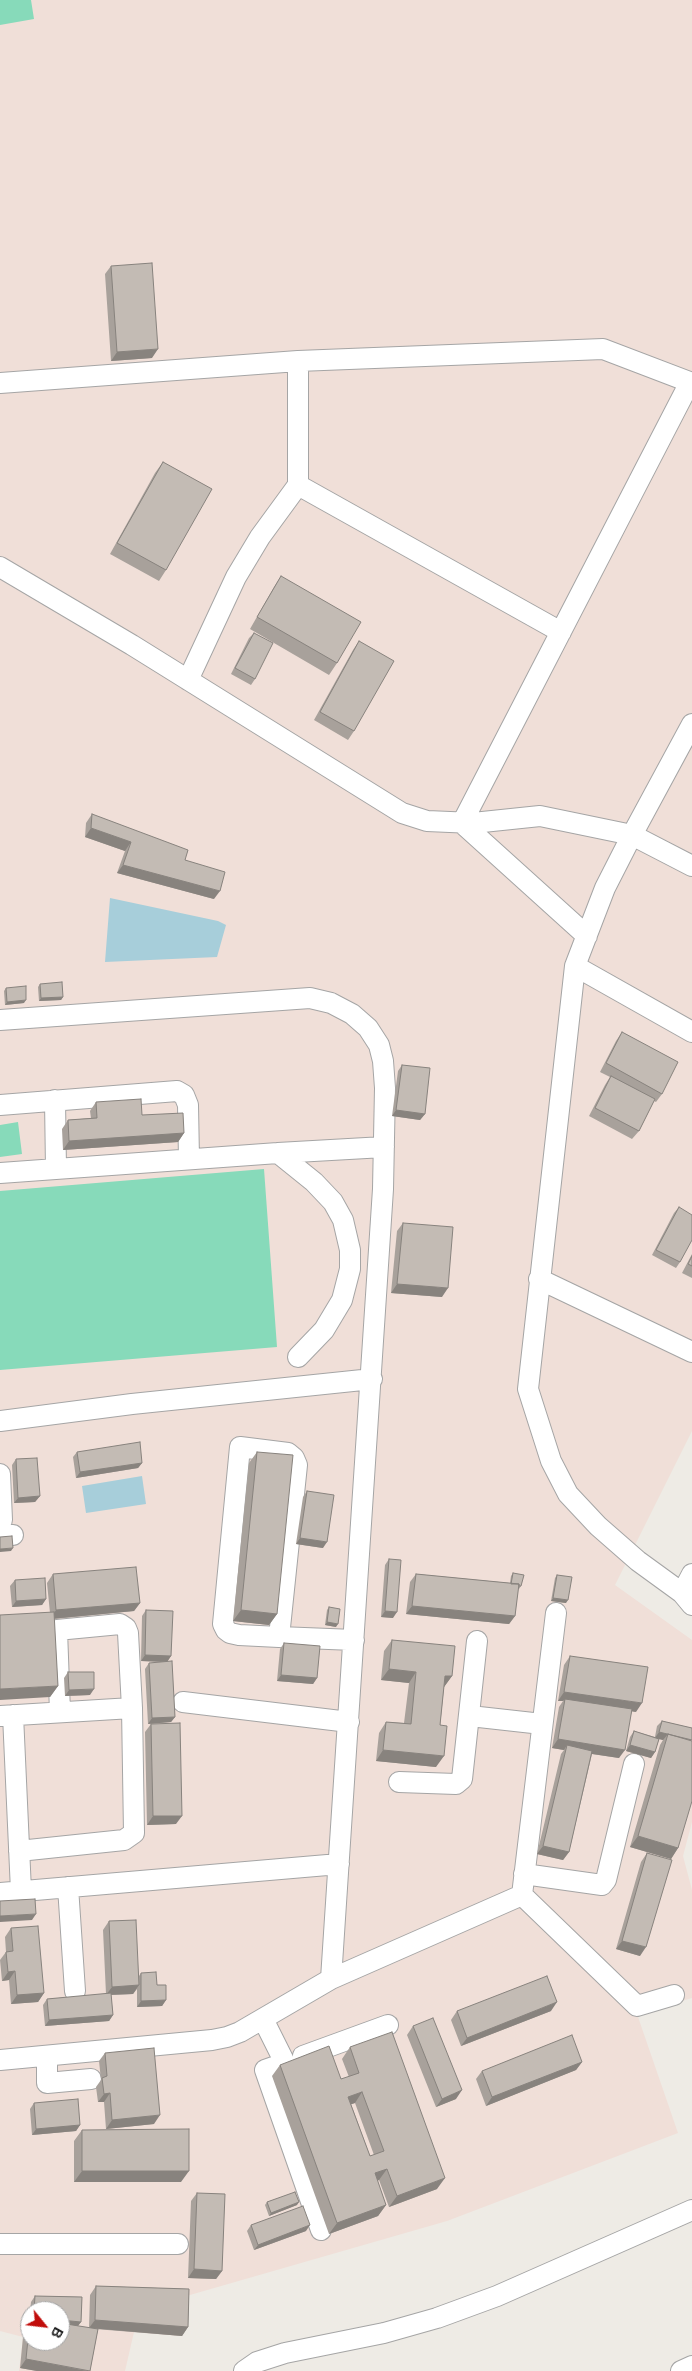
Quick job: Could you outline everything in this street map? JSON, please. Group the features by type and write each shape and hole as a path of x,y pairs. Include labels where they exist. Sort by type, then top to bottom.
{"street":[{"path":"0,383 298,361 603,349 691,382 462,823"},
{"path":"188,680 236,577 260,537 298,485 298,361"},
{"path":"298,485 561,632"},
{"path":"0,566 188,680 402,814 427,821 462,823 540,816 632,836 692,866"},
{"path":"692,724 605,888 575,966 538,1280 528,1389 551,1461 568,1494 598,1526 638,1561 687,1599 692,1574"},
{"path":"462,823 587,936"},
{"path":"575,966 692,1032"},
{"path":"0,1020 310,998 331,1003 358,1019 368,1028 379,1045 383,1061 385,1088 384,1147 372,1379 331,1979"},
{"path":"0,1105 177,1091 184,1095 188,1105 189,1159"},
{"path":"55,1100 56,1169"},
{"path":"0,1173 384,1147"},
{"path":"278,1153 314,1182 333,1202 343,1220 350,1250 350,1269 342,1300 324,1330 298,1357"},
{"path":"538,1280 692,1352"},
{"path":"0,1421 132,1404 372,1379"},
{"path":"279,1637 297,1465 294,1458 288,1453 240,1448 223,1624 230,1633 279,1637 354,1640"},
{"path":"0,1474 4,1530"},
{"path":"522,1895 556,1613"},
{"path":"19,1851 124,1840 134,1833 132,1708 128,1634 126,1628 120,1624 56,1630 60,1712"},
{"path":"399,1782 456,1784 462,1779 477,1641"},
{"path":"183,1702 349,1722"},
{"path":"21,1891 6,1716 132,1708"},
{"path":"470,1716 542,1724"},
{"path":"524,1874 602,1885 606,1880 634,1764"},
{"path":"0,1893 339,1864"},
{"path":"68,1887 75,1990"},
{"path":"0,2060 212,2040 240,2032 331,1979 522,1895"},
{"path":"522,1895 637,2006 674,1995"},
{"path":"263,2019 285,2063"},
{"path":"321,2230 265,2070 388,2025"},
{"path":"47,2056 47,2091 91,2079"},
{"path":"244,2371 257,2362 285,2353 384,2333 437,2318 497,2296 692,2210"},
{"path":"0,2244 178,2244"},
{"path":"681,2371 692,2366"}],"shaded area":[{"path":"0,0 692,0 692,1431 615,1585 692,1640 692,1822 683,1856 692,1890 692,1998 637,2014 678,2133 447,2221 183,2297 182,2336 134,2332 125,2371 19,2371 21,2351 70,2351 70,2301 20,2301 20,2336 0,2331"}],"green space":[{"path":"0,0 31,0 34,19 0,25"},
{"path":"18,1122 22,1154 0,1157 0,1125"},
{"path":"264,1169 277,1347 0,1370 0,1191"}],"water":[{"path":"110,898 218,921 226,925 217,957 105,962"},
{"path":"142,1476 146,1504 86,1513 82,1486"}],"building":[{"path":"152,263 158,349 117,352 111,266"},
{"path":"163,462 212,489 166,570 117,543"},
{"path":"281,576 361,622 337,663 257,617"},
{"path":"254,633 273,643 255,679 235,668"},
{"path":"359,641 394,661 354,731 320,712"},
{"path":"92,814 188,850 185,860 225,872 220,891 123,865 131,842 91,828"},
{"path":"62,982 63,997 41,998 40,984"},
{"path":"26,986 26,1000 7,1002 6,988"},
{"path":"622,1032 678,1062 662,1094 606,1063"},
{"path":"402,1065 430,1068 425,1114 396,1110"},
{"path":"611,1076 655,1099 639,1131 595,1108"},
{"path":"141,1099 142,1115 183,1113 184,1133 69,1141 68,1120 97,1118 96,1102"},
{"path":"679,1207 692,1215 692,1240 680,1262 656,1250"},
{"path":"403,1223 453,1227 448,1288 397,1284"},
{"path":"692,1256 692,1266 688,1264"},
{"path":"140,1442 142,1463 80,1472 77,1452"},
{"path":"257,1452 293,1455 277,1614 241,1610"},
{"path":"37,1458 40,1496 18,1498 16,1459"},
{"path":"307,1491 334,1495 327,1542 300,1538"},
{"path":"12,1536 13,1548 0,1549 0,1537"},
{"path":"389,1559 401,1560 397,1612 385,1611"},
{"path":"136,1567 140,1603 56,1610 53,1574"},
{"path":"513,1573 524,1575 521,1586 519,1584 511,1584"},
{"path":"416,1574 519,1584 515,1616 412,1606"},
{"path":"557,1575 572,1577 568,1600 553,1598"},
{"path":"45,1578 46,1599 16,1601 15,1580"},
{"path":"329,1607 340,1609 338,1624 327,1622"},
{"path":"146,1610 173,1611 171,1656 145,1655"},
{"path":"54,1612 58,1686 0,1689 0,1615"},
{"path":"392,1640 455,1646 452,1676 445,1676 440,1725 447,1726 444,1756 383,1750 386,1722 411,1724 416,1672 389,1669"},
{"path":"284,1643 320,1646 317,1678 281,1675"},
{"path":"570,1656 648,1667 642,1703 564,1692"},
{"path":"172,1661 175,1717 152,1718 149,1663"},
{"path":"68,1672 94,1672 94,1689 69,1690"},
{"path":"565,1699 632,1709 625,1750 558,1739"},
{"path":"662,1721 692,1728 692,1740 659,1732"},
{"path":"180,1723 182,1816 153,1816 151,1724"},
{"path":"634,1731 659,1739 655,1752 630,1745"},
{"path":"668,1734 692,1741 692,1801 678,1848 638,1836"},
{"path":"567,1745 592,1751 569,1852 543,1846"},
{"path":"647,1853 672,1860 646,1947 622,1941"},
{"path":"35,1899 36,1914 0,1916 0,1901"},
{"path":"136,1920 139,1985 112,1987 109,1921"},
{"path":"38,1926 44,1993 17,1995 15,1971 8,1972 6,1952 13,1951 11,1928"},
{"path":"156,1972 157,1985 166,1985 166,2000 141,2001 141,1973"},
{"path":"547,1976 557,2002 467,2038 457,2011"},
{"path":"111,1993 113,2015 49,2020 47,1999"},
{"path":"433,2018 462,2090 442,2099 413,2026"},
{"path":"392,2032 445,2178 397,2196 387,2169 375,2173 386,2205 337,2223 280,2065 329,2046 341,2079 359,2073 350,2047","holes":["362,2092 384,2151 370,2156 348,2097"]},
{"path":"572,2035 582,2062 492,2097 482,2071"},
{"path":"154,2048 160,2115 112,2120 110,2093 104,2094 102,2078 107,2076 105,2053"},
{"path":"78,2099 80,2125 36,2129 34,2103"},
{"path":"189,2129 189,2171 82,2171 82,2130"},
{"path":"295,2192 299,2202 271,2213 267,2202"},
{"path":"197,2193 225,2194 222,2271 194,2269"},
{"path":"303,2206 310,2225 258,2245 251,2225"},
{"path":"96,2286 189,2289 188,2327 95,2320"},
{"path":"35,2296 82,2297 81,2322 70,2321 70,2301 35,2301"},
{"path":"70,2325 98,2329 90,2371 26,2359 27,2351 70,2351"}]}
